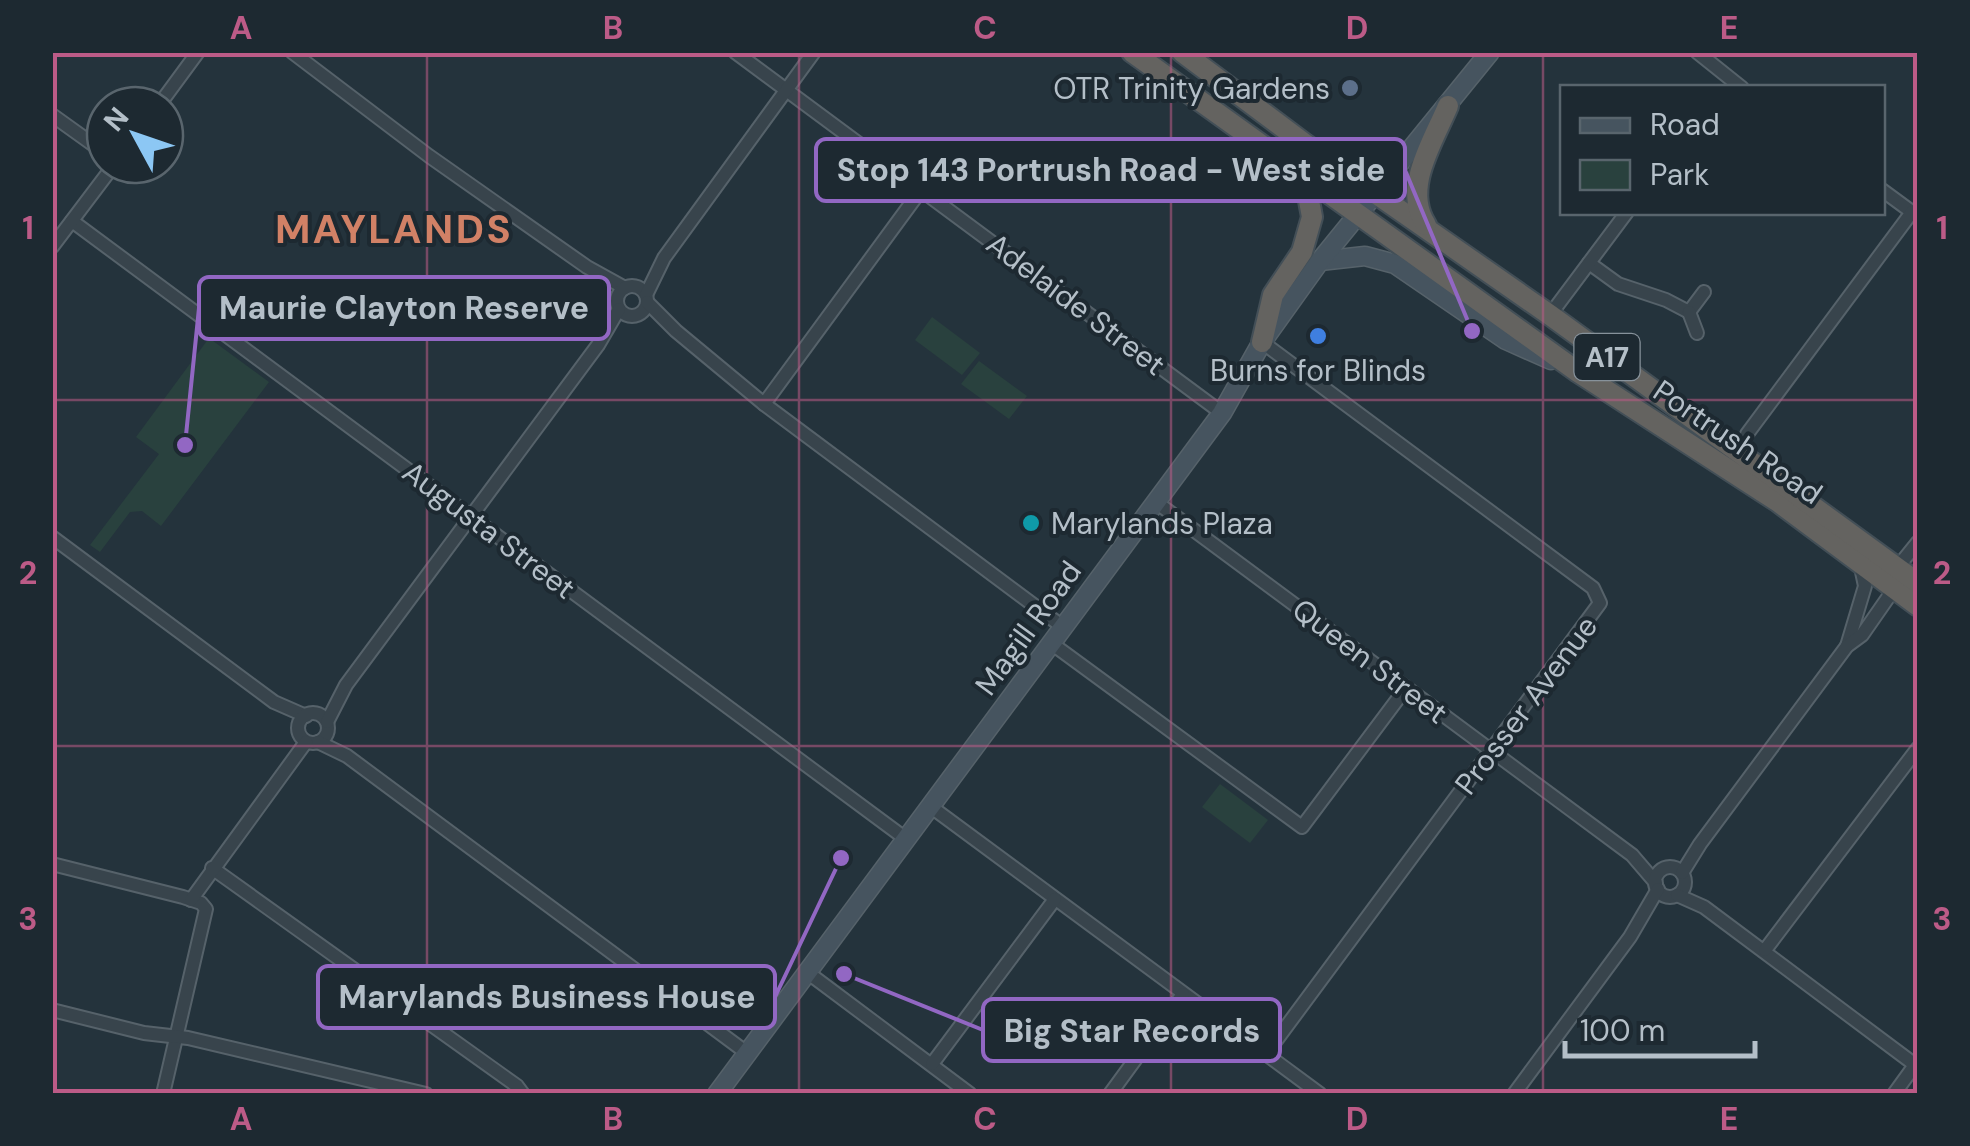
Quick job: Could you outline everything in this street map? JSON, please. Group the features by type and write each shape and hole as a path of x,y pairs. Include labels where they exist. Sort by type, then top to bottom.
{"highway":[{"name":"Portrush Road","path":"1132,52 1578,372 1777,501 1858,563 1909,577"},
{"name":"Portrush Road","path":"1182,52 1909,577 1918,606"},
{"path":"1428,229 1418,212 1417,186 1448,106"},
{"path":"1262,342 1273,295 1302,252 1312,218 1305,179"},
{"path":"1909,577 1918,596"}],"main road":[{"name":"Magill Road","path":"717,1094 1222,413 1262,342 1320,261 1490,52"},
{"path":"1312,149 1358,161 1381,162 1415,148"},
{"path":"1320,261 1365,256 1395,264 1506,340 1578,372"}],"street":[{"path":"174,85 198,52"},
{"path":"292,52 429,156 676,331 764,404 1063,627"},
{"name":"Adelaide Street","path":"736,52 1222,413"},
{"path":"191,900 814,52"},
{"path":"1697,52 1724,82"},
{"path":"52,115 85,139"},
{"path":"52,247 99,185"},
{"path":"764,404 921,190"},
{"path":"1748,434 1915,214 1885,192"},
{"path":"1550,315 1625,215"},
{"name":"Augusta Street","path":"72,221 906,839"},
{"path":"1589,263 1618,284 1688,312 1696,334"},
{"path":"1688,312 1704,292"},
{"name":"Prosser Avenue","path":"1262,342 1596,593 1598,608 1266,1054"},
{"name":"Queen Street","path":"1156,502 1916,1066"},
{"path":"52,537 748,1053"},
{"path":"1514,1094 1847,646 1862,635 1909,577 1918,542"},
{"path":"1847,646 1865,586 1858,563"},
{"path":"1052,644 1302,827 1406,688"},
{"path":"1764,950 1918,748"},
{"path":"930,806 1320,1094"},
{"path":"52,864 191,900 206,909 163,1094"},
{"path":"212,868 523,1094"},
{"path":"932,1064 1054,899"},
{"path":"808,972 969,1093"},
{"path":"1110,1094 1183,994"},
{"path":"52,1010 426,1094"},
{"path":"1894,1094 1916,1066"}],"green space":[{"path":"932,317 980,353 962,375 915,340"},
{"path":"209,338 269,382 161,526 142,511 130,512 100,552 90,545 159,454 136,437"},
{"path":"979,361 1027,396 1009,419 961,384"},
{"path":"1220,784 1268,820 1250,843 1202,807"}],"place":[{"name":"OTR Trinity Gardens","path":"1350,88"},
{"name":"Stop 143 Portrush Road - West side","path":"1472,331"},
{"name":"Burns for Blinds","path":"1318,336"},
{"name":"Maurie Clayton Reserve","path":"185,445"},
{"name":"Marylands Plaza","path":"1031,523"},
{"name":"Marylands Business House","path":"841,858"},
{"name":"Big Star Records","path":"844,974"}],"district":[{"name":"MAYLANDS","path":"394,229"}]}
